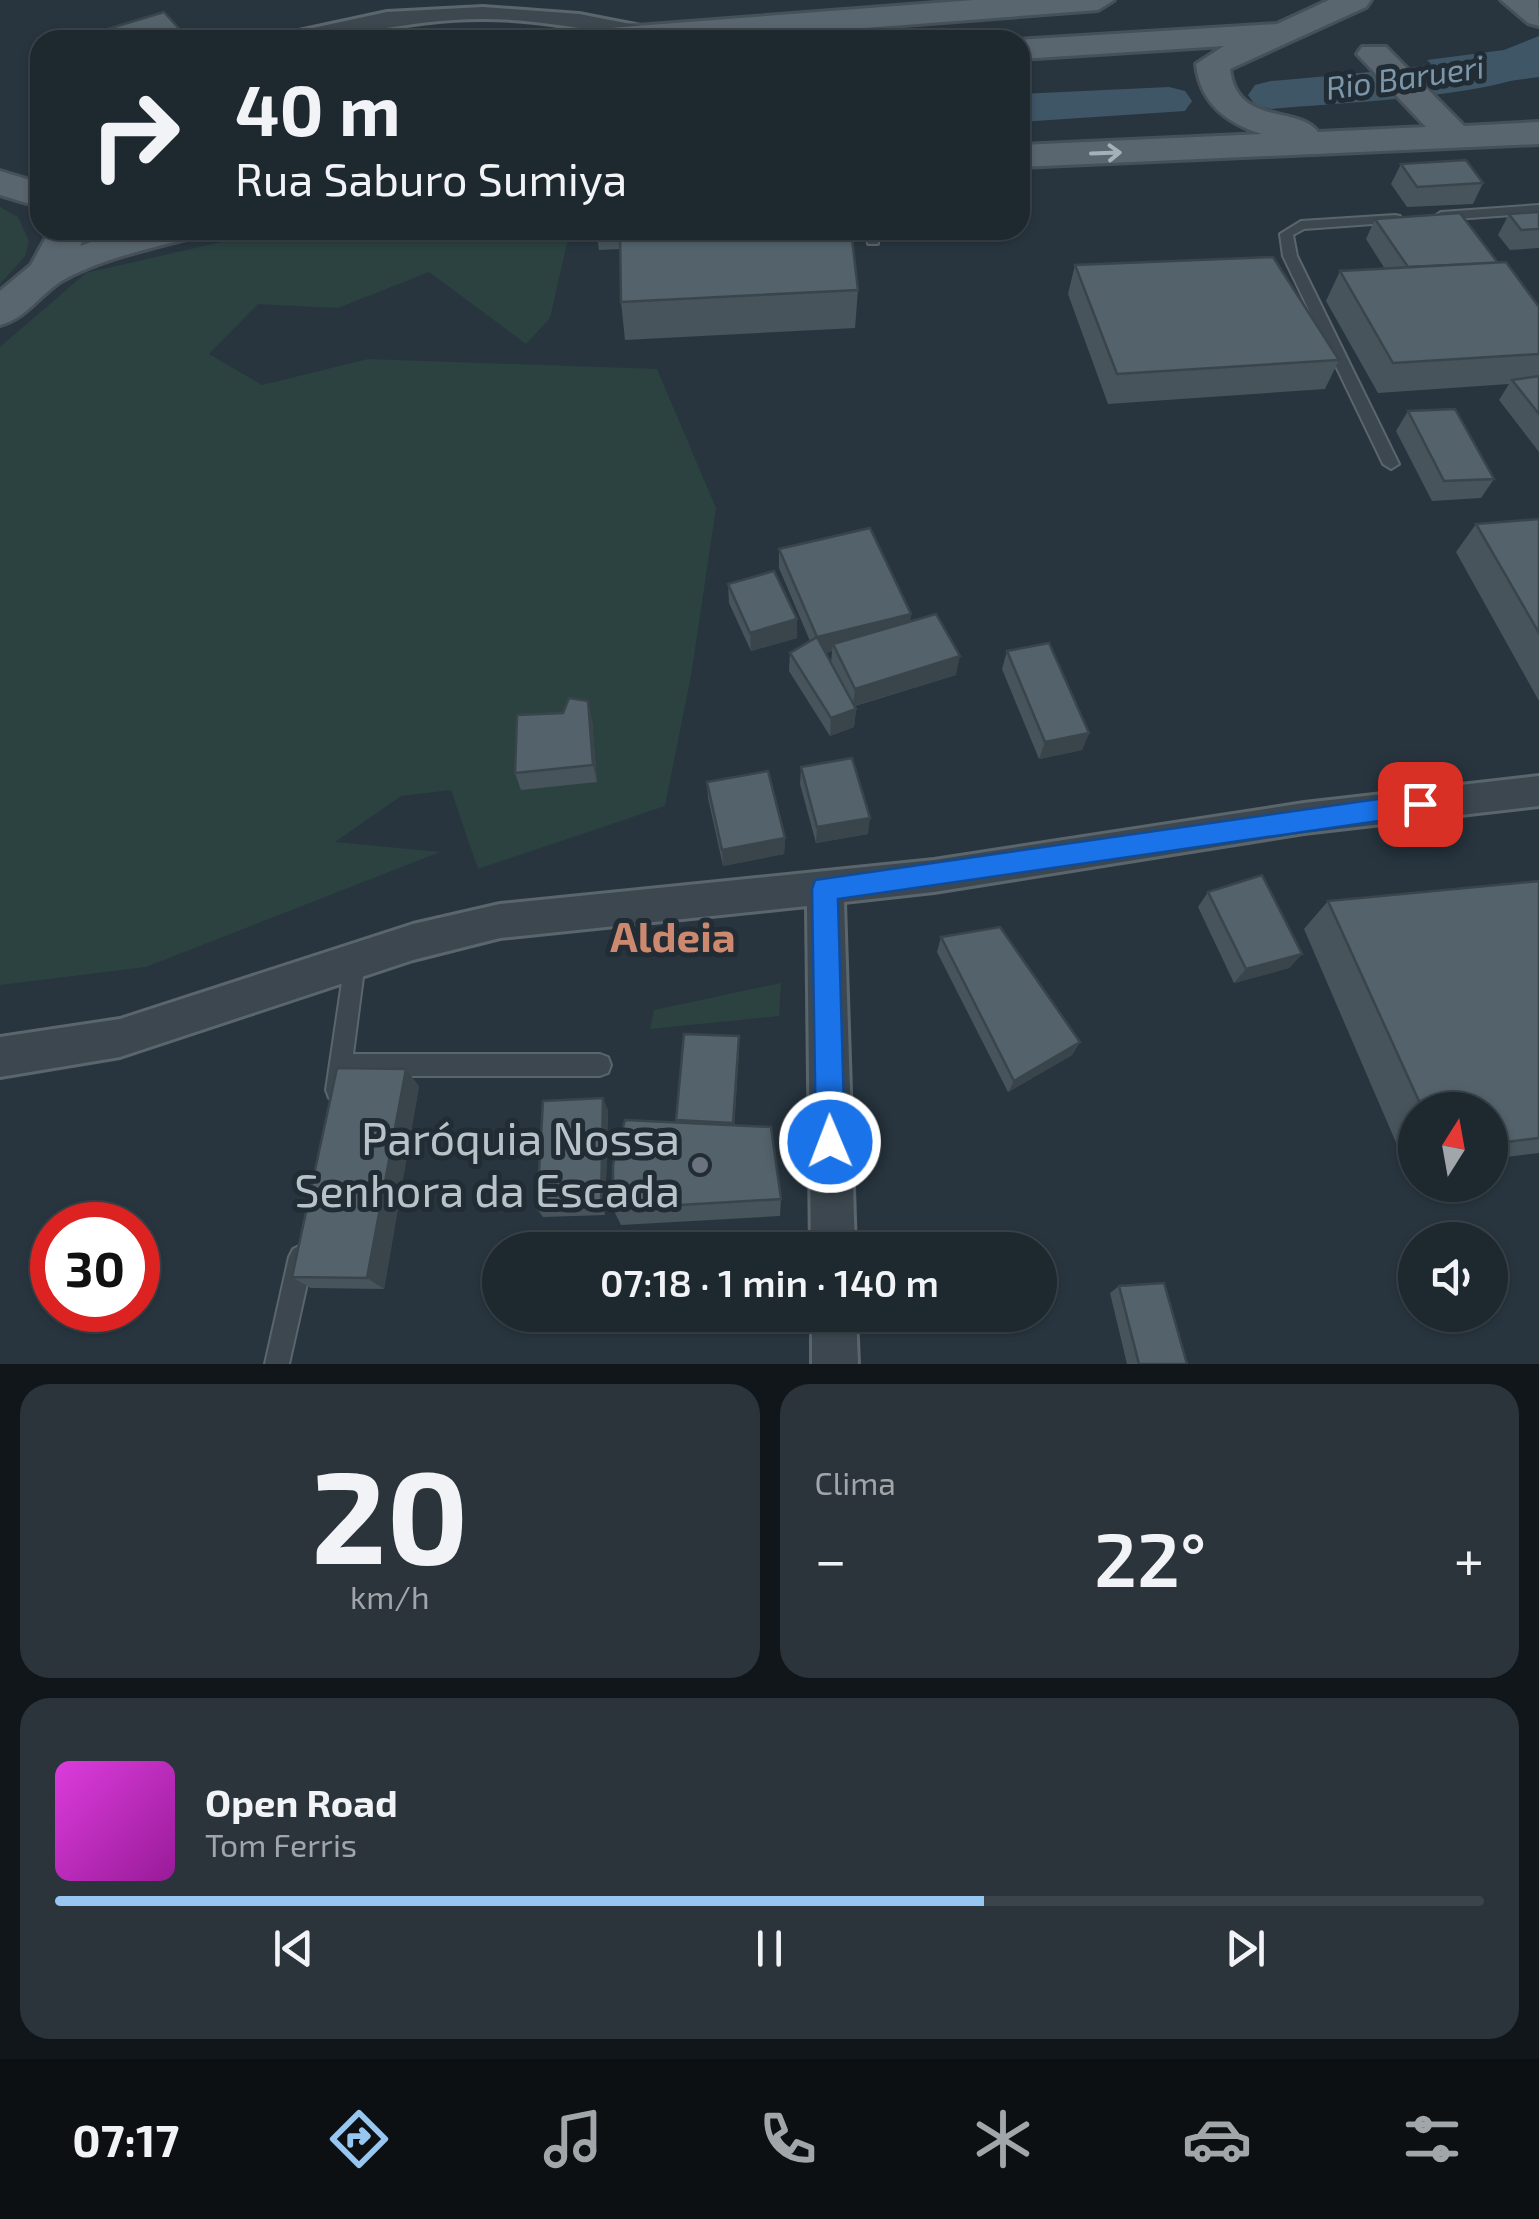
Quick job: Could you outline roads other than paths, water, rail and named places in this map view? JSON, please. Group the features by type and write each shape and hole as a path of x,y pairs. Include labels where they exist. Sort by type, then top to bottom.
{"main road":[{"path":"750,30 1098,0"},
{"path":"1355,0 1240,48 1214,64 1213,80 1234,110 1296,132 1372,141"},
{"path":"1517,0 1539,16"},
{"path":"1030,48 1283,33"},
{"path":"1095,45 1130,49 1186,73 1212,107 1217,126 1207,140 1192,150"},
{"path":"1374,54 1441,124"},
{"path":"1030,156 1372,141 1441,124 1539,133"},
{"path":"0,170 30,161"},
{"path":"0,182 30,192"},
{"path":"48,272 62,240"},
{"path":"0,312 48,272 128,240"}],"street":[{"path":"313,30 404,4 456,1 510,6 633,30"},
{"path":"0,1057 120,1038 355,962 500,921 824,889 1054,860 1304,818 1539,791"},
{"path":"824,889 833,1232"},
{"path":"834,1332 834,1364"}],"lane":[{"path":"1391,464 1290,256 1286,234 1300,226 1539,209"},
{"path":"331,1121 343,1064 355,962"},
{"path":"343,1064 600,1065"},
{"path":"277,1364 306,1233"}],"water":[{"path":"1539,36 1539,77 1456,88 1427,60 1504,50"}],"waterway":[{"name":"Rio Barueri","path":"1271,95 1412,82 1515,66 1539,57"},
{"name":"Rio Barueri","path":"1030,108 1169,101"}],"place":[{"name":"Paróquia Nossa Senhora da Escada","path":"700,1165"}],"district":[{"name":"Aldeia","path":"673,937"}]}
